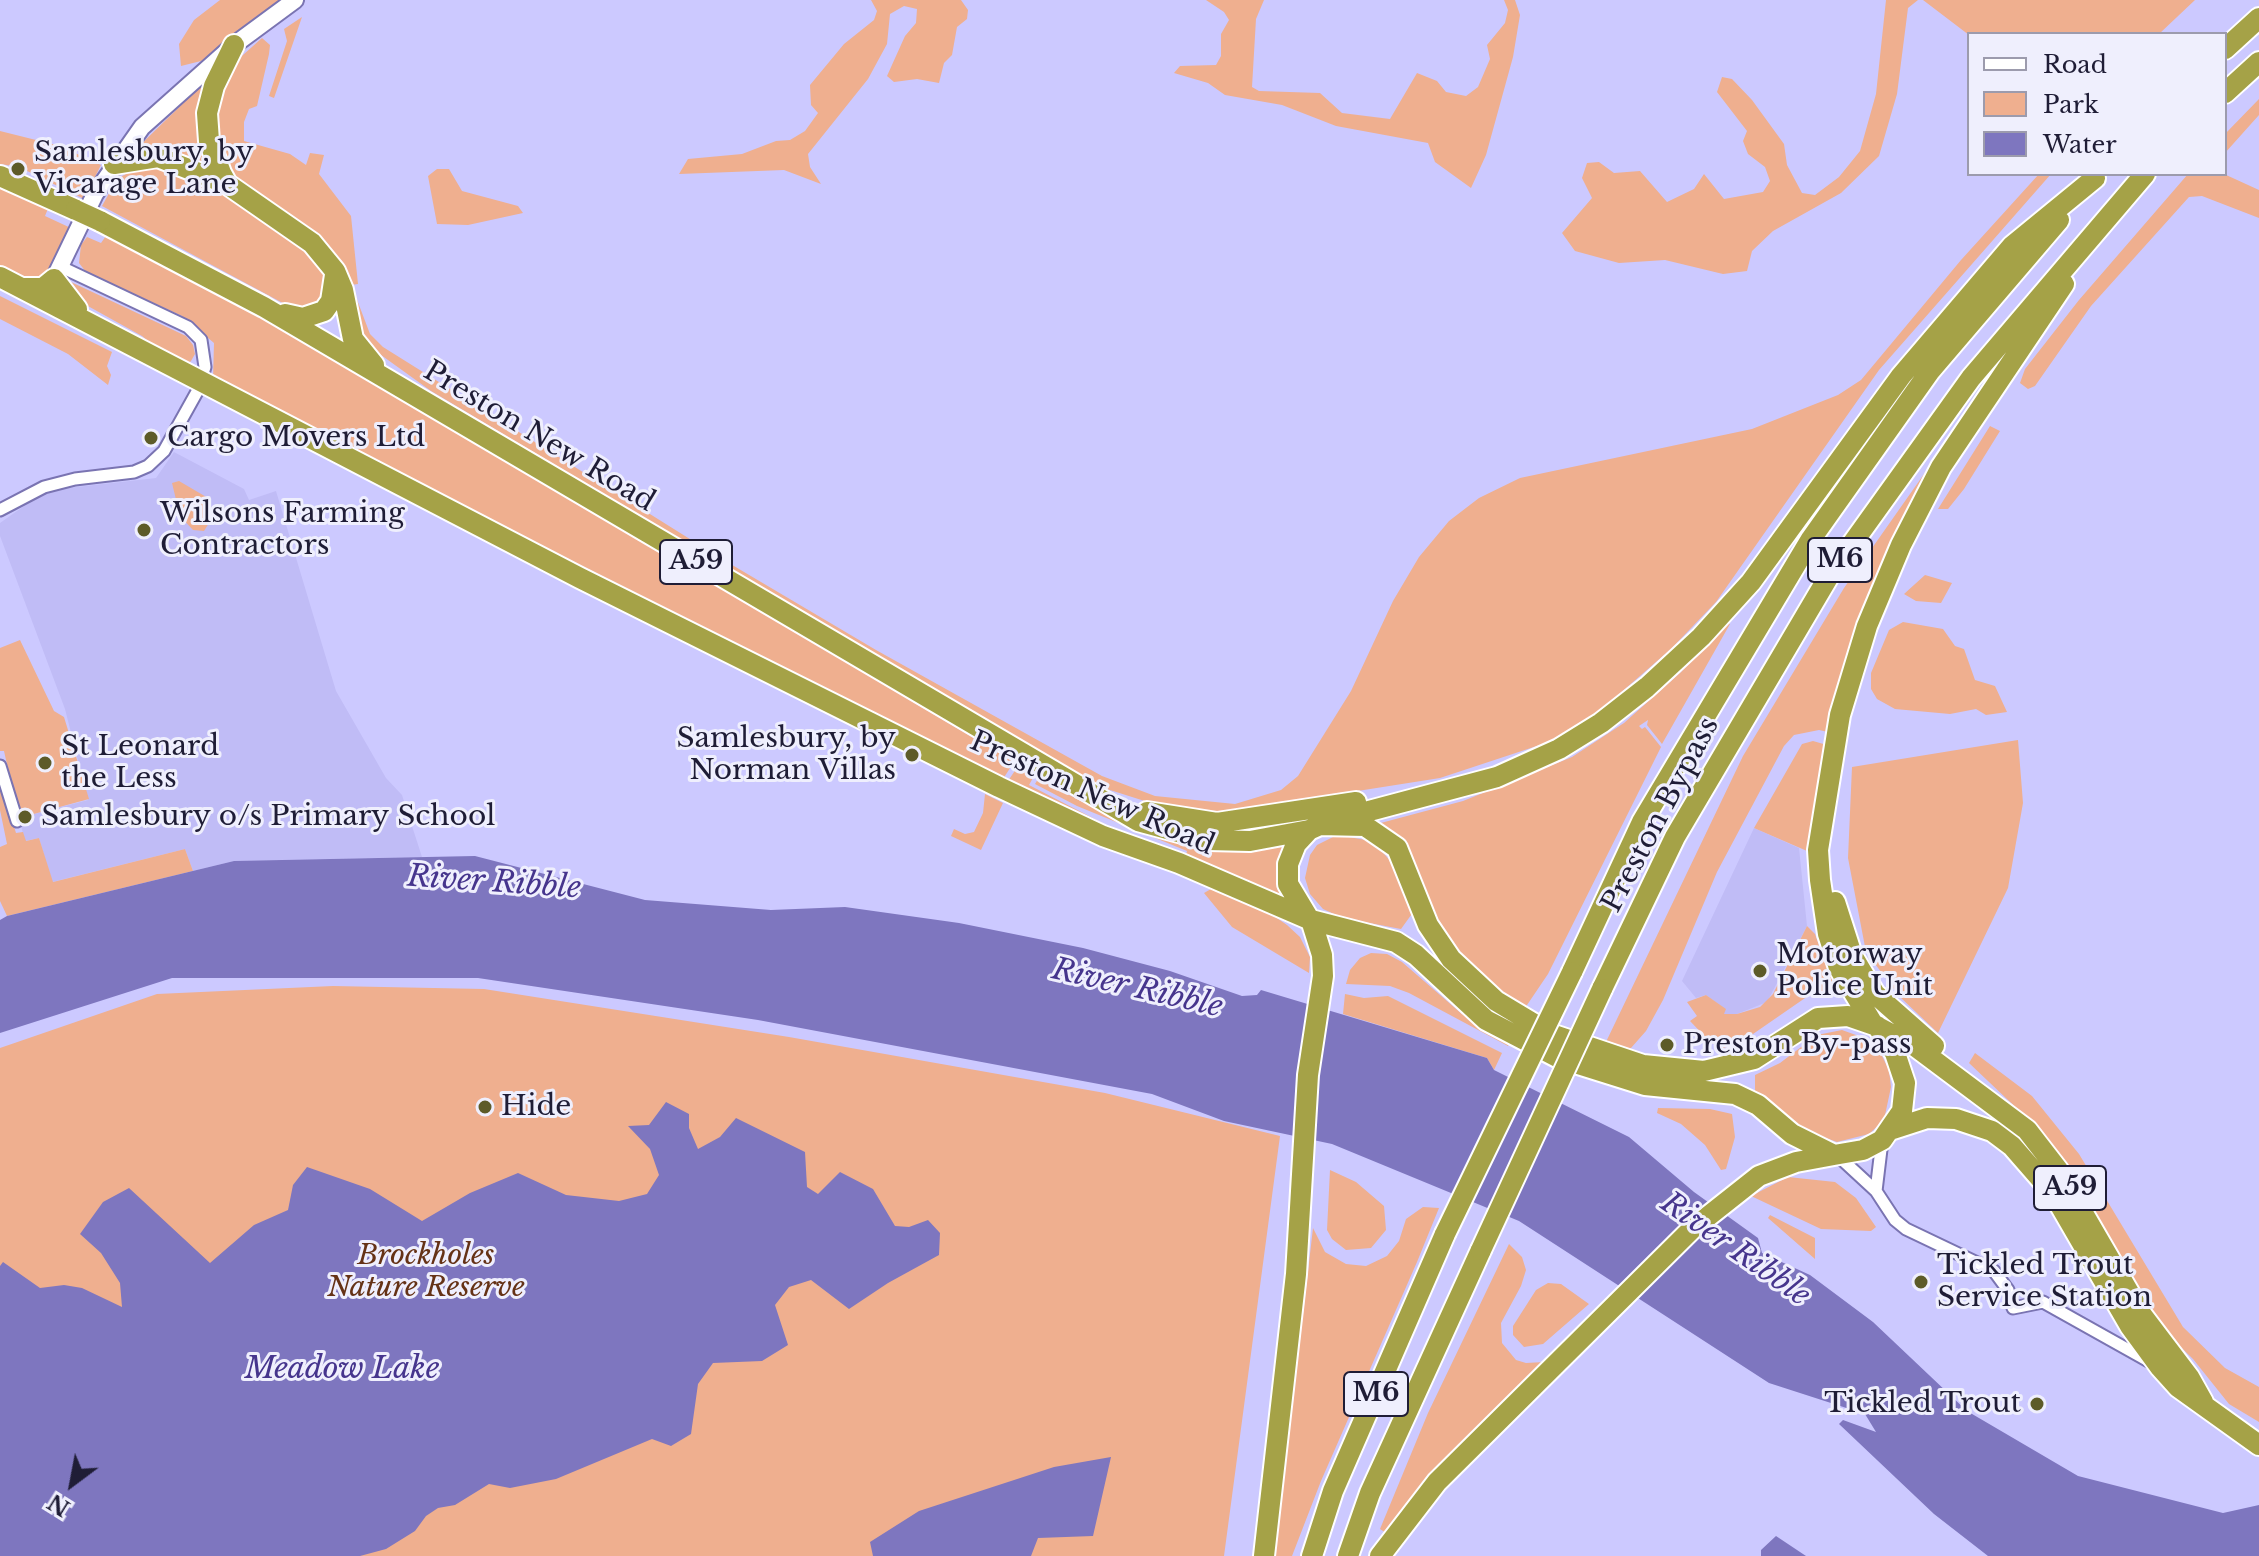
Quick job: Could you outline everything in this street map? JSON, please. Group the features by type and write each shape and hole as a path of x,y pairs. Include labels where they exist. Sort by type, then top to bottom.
{"highway":[{"path":"2227,47 2259,18"},
{"path":"227,184 209,141 207,113 214,86 234,45"},
{"path":"2227,91 2259,62"},
{"path":"114,164 158,157 227,184 312,243 335,271 343,290 353,339 371,362 405,390"},
{"name":"Preston New Road","path":"0,176 100,221 264,307 1138,821 1208,840 1250,841 1314,827"},
{"path":"1264,1556 1296,1274 1300,1175 1313,1029 1323,976 1322,955 1310,920 1292,894 1287,874 1291,853 1314,827 1455,790 1528,763 1601,723 1701,637 1751,582 1901,376 2012,246 2097,176"},
{"name":"Preston Bypass","path":"1312,1556 1333,1491 1445,1234 1642,822 1811,539 1930,371 2097,176"},
{"name":"Preston Bypass","path":"1348,1556 1381,1467 1675,837 1829,576 1971,378 2143,176"},
{"path":"1380,1556 1437,1482 1683,1238 1759,1176 1796,1162 1863,1150 1887,1134 1902,1111 1905,1083 1895,1053 1845,981 1828,934 1818,850 1840,715 1867,626 1901,545 1941,467 2122,198"},
{"path":"264,307 290,316 315,317 331,301 335,271"},
{"path":"20,287 43,288 56,272 85,320"},
{"name":"Preston New Road","path":"0,277 580,578 999,787 1103,836 1179,863 1310,920 1405,947 1486,1020 1559,1058 1645,1085 1713,1089 1735,1094 1758,1105 1799,1138 1836,1155"},
{"path":"1097,799 1168,817 1217,823 1262,819 1391,796 1455,790"},
{"path":"1824,803 1838,919 1862,974 1890,1010 2008,1104 2027,1130"},
{"path":"1314,827 1365,826 1387,838 1404,860 1428,925 1451,959 1496,1001 1572,1044 1643,1065 1704,1071 1754,1059 1818,1018 1848,1016 1875,1025"},
{"name":"A59","path":"1875,1025 1916,1047 2027,1130 2058,1170 2142,1315 2189,1377 2204,1405"},
{"name":"A59","path":"1887,1134 1927,1118 1956,1119 1992,1131 2012,1146 2053,1193 2130,1326 2160,1367 2178,1387 2259,1445"}],"street":[{"path":"0,510 44,487 75,479 142,470 164,451 202,381 206,358 195,333 56,272 114,164 142,127 234,45 295,0"},
{"path":"0,766 17,821"},
{"path":"1876,1191 1887,1134"},
{"path":"1836,1155 1876,1191 1895,1220 1906,1229 1994,1271 2008,1290 2013,1308 2034,1301 2043,1302 2160,1367"}],"shaded area":[{"path":"174,452 244,489 249,500 276,491 336,691 386,778 402,795 422,857 234,861 193,871 185,849 52,882 39,838 25,841 19,818 88,800 65,709 0,536 0,523 34,499 59,489 156,478"},
{"path":"1754,828 1799,848 1807,926 1767,1002 1737,1014 1723,1014 1725,1009 1706,995 1696,998 1682,981"}],"green space":[{"path":"220,0 284,0 205,60 181,66 179,44 194,20"},
{"path":"871,0 961,0 968,10 967,19 957,27 952,55 944,63 939,83 917,79 894,82 887,76 905,36 916,23 917,9 904,6 890,14 887,44 868,79 808,154 810,167 821,184 784,170 679,174 688,159 742,154 776,141 790,140 805,131 818,113 811,105 810,85 844,44 874,20 877,11"},
{"path":"1206,0 1264,0 1256,19 1252,87 1259,91 1320,93 1342,113 1390,119 1417,73 1437,81 1446,92 1466,96 1478,87 1490,59 1487,45 1505,23 1508,10 1504,0 1515,0 1520,15 1513,57 1486,155 1471,188 1435,162 1428,143 1336,126 1282,105 1225,95 1208,83 1174,73 1180,66 1216,65 1221,56 1221,34 1229,20 1224,12"},
{"path":"1886,0 1918,0 1908,8 1897,94 1879,156 1841,193 1773,231 1752,251 1747,271 1723,274 1665,260 1619,263 1575,251 1562,233 1592,198 1582,178 1587,163 1599,162 1614,173 1640,171 1667,202 1694,189 1704,174 1724,199 1763,192 1770,181 1765,167 1748,154 1743,141 1747,131 1717,92 1722,77 1732,79 1752,100 1784,144 1787,165 1802,193 1815,195 1839,177 1860,151 1876,94"},
{"path":"1923,0 2195,0 2161,32 1967,33"},
{"path":"302,17 274,98 269,96 287,41 284,29"},
{"path":"262,38 270,45 269,54 257,106 249,109 244,122 244,141 290,154 306,165 310,153 324,155 319,174 351,216 358,284 351,285 331,251 288,214 222,171 212,119 234,63"},
{"path":"210,77 198,130 208,168 133,152"},
{"path":"2259,99 2259,115 2227,151 2227,132"},
{"path":"0,131 60,146 101,165 84,199 19,167 0,164"},
{"path":"150,165 208,183 300,243 319,263 327,293 313,309 292,308 102,206 117,179 138,167"},
{"path":"437,169 449,169 462,191 518,206 523,213 468,225 437,224 428,176"},
{"path":"2227,175 2259,190 2259,218 2202,196 2189,197 2091,306 2035,386 2028,389 2020,383 2025,369 2079,300 2186,176"},
{"path":"2037,176 2049,176 1879,370 1716,602 1671,649 1602,709 1555,740 1440,778 1218,813 1173,810 1091,784 431,391 363,342 351,297 356,297 370,334 383,347 717,556 876,650 1102,776 1155,796 1235,804 1281,790 1298,776 1351,691 1393,601 1419,557 1449,521 1479,498 1520,478 1752,429 1838,395 1861,380 1961,260"},
{"path":"0,186 49,206 45,216 73,229 44,277 26,278 0,267"},
{"path":"108,233 175,266 391,392 1014,762 1003,779 213,379 214,343 182,316 86,272 79,263 81,245 87,237 101,243"},
{"path":"71,282 186,336 195,354 191,361 188,364 161,352 142,336 68,295 66,284"},
{"path":"0,296 112,352 107,366 111,375 108,385 68,354 0,319"},
{"path":"1990,426 2000,431 1964,489 1948,509 1938,509"},
{"path":"1950,437 1828,732 1819,730 1794,735 1784,746 1717,872 1663,1000 1646,1031 1631,1048 1623,1050 1605,1044 1743,756 1844,588"},
{"path":"179,481 208,498 214,515 204,531 193,530 180,516 172,483"},
{"path":"1925,575 1952,583 1941,603 1916,601 1904,594"},
{"path":"1903,622 1943,629 1955,646 1964,649 1975,680 1995,686 2007,712 1986,715 1976,709 1950,714 1895,709 1877,699 1871,689 1871,673 1889,630"},
{"path":"1728,623 1662,744 1647,725 1648,720 1639,726 1642,729 1645,727 1661,747 1548,974 1525,1008 1500,992 1465,962 1377,824 1463,801 1572,757 1624,723 1681,672"},
{"path":"20,640 54,711 64,717 89,799 19,818 4,751 0,751 0,648"},
{"path":"2018,740 2023,803 2008,888 1938,1033 1900,997 1866,952 1848,858 1852,767"},
{"path":"1813,741 1827,745 1815,827 1807,851 1754,828 1802,744"},
{"path":"1018,766 1034,776 1029,785 1116,830 1180,852 1179,856 1118,834 1008,781"},
{"path":"1038,779 1128,825 1284,844 1279,857 1278,883 1283,898 1185,859 1187,851 1077,806 1035,784"},
{"path":"0,782 16,833 23,832 26,841 39,838 53,882 185,849 193,871 7,916 0,901 0,847 7,844 0,810"},
{"path":"985,794 1003,803 981,850 951,836 954,829 965,834 974,832 983,813"},
{"path":"1337,835 1366,840 1377,846 1394,865 1414,911 1401,929 1343,918 1323,909 1310,894 1305,878 1310,855 1317,845"},
{"path":"1211,889 1268,912 1287,925 1300,937 1310,957 1309,973 1232,927 1204,893"},
{"path":"1807,926 1815,934 1828,971 1841,993 1808,996 1753,1034 1724,1048 1711,1043 1690,1021 1697,1016 1687,1002 1706,995 1726,1009 1724,1014 1737,1014 1760,1007 1773,994"},
{"path":"1371,953 1387,954 1402,962 1462,1014 1510,1043 1508,1046 1390,986 1346,984 1350,970 1360,958"},
{"name":"Brockholes Nature Reserve","path":"333,986 484,989 789,1037 1105,1093 1280,1136 1224,1556 0,1556 0,1048 157,994"},
{"path":"1345,994 1364,998 1388,996 1502,1053 1494,1070 1487,1058 1343,1014"},
{"path":"1842,1030 1867,1039 1880,1052 1889,1070 1891,1087 1884,1120 1869,1134 1837,1142 1801,1129 1755,1093 1755,1075 1780,1063 1817,1035"},
{"path":"1975,1053 2032,1096 2079,1154 2183,1327 2225,1368 2259,1387 2259,1422 2229,1404 2193,1359 2153,1320 2028,1119 1969,1063"},
{"path":"1658,1108 1710,1109 1732,1114 1735,1137 1726,1169 1721,1170 1705,1145 1681,1124 1657,1113"},
{"path":"1330,1170 1356,1182 1384,1206 1386,1230 1371,1248 1346,1250 1332,1239 1327,1230"},
{"path":"1788,1177 1835,1182 1856,1198 1876,1227 1871,1231 1821,1229 1751,1196"},
{"path":"1423,1207 1439,1208 1321,1481 1292,1556 1275,1556 1313,1228 1325,1252 1346,1264 1366,1266 1387,1256 1399,1241 1406,1219"},
{"path":"1770,1215 1815,1238 1815,1259 1768,1218"},
{"path":"1509,1244 1522,1257 1526,1270 1501,1323 1502,1343 1516,1360 1526,1363 1544,1362 1555,1355 1448,1457 1386,1533 1380,1529 1428,1413"},
{"path":"1548,1283 1561,1284 1589,1304 1543,1344 1524,1347 1513,1335 1513,1326 1536,1290"}],"water":[{"name":"River Ribble","path":"475,856 645,900 771,910 845,907 959,923 1083,948 1170,971 1242,996 1257,995 1261,990 1487,1058 1494,1070 1629,1137 1694,1192 1758,1238 1762,1253 1810,1275 1873,1322 1967,1411 2078,1476 2223,1513 2259,1505 2259,1556 1988,1556 1934,1514 1839,1424 1843,1420 1876,1432 1865,1414 1769,1383 1519,1221 1332,1144 1224,1121 1152,1094 758,1020 478,978 172,978 0,1033 0,920 7,916 234,861"},
{"name":"Meadow Lake","path":"666,1102 689,1114 689,1128 698,1149 720,1137 736,1118 805,1152 807,1187 818,1194 840,1172 873,1189 895,1226 909,1227 928,1220 940,1233 939,1255 849,1309 811,1280 789,1287 775,1305 788,1345 762,1361 713,1363 698,1384 691,1434 671,1446 652,1439 556,1479 510,1488 489,1484 455,1505 438,1508 426,1516 415,1531 386,1549 360,1556 0,1556 0,1266 3,1262 40,1288 64,1285 82,1288 122,1307 120,1283 101,1253 80,1234 103,1202 129,1188 210,1263 254,1225 288,1210 293,1185 307,1167 370,1189 422,1221 470,1193 518,1173 566,1195 619,1201 647,1194 659,1175 650,1149 628,1126 649,1125"},
{"path":"1111,1457 1093,1536 1038,1538 1031,1556 873,1556 870,1542 919,1511 1054,1467"},
{"path":"1776,1536 1806,1556 1761,1556 1761,1550"}],"place":[{"name":"Samlesbury, by Vicarage Lane","path":"18,169"},
{"name":"Cargo Movers Ltd","path":"151,438"},
{"name":"Wilsons Farming Contractors","path":"144,530"},
{"name":"Samlesbury, by Norman Villas","path":"912,755"},
{"name":"St Leonard the Less","path":"45,763"},
{"name":"Samlesbury o/s Primary School","path":"25,817"},
{"name":"Motorway Police Unit","path":"1760,971"},
{"name":"Preston By-pass","path":"1667,1045"},
{"name":"Hide","path":"485,1107"},
{"name":"Tickled Trout Service Station","path":"1921,1282"},
{"name":"Tickled Trout","path":"2037,1404"}]}
